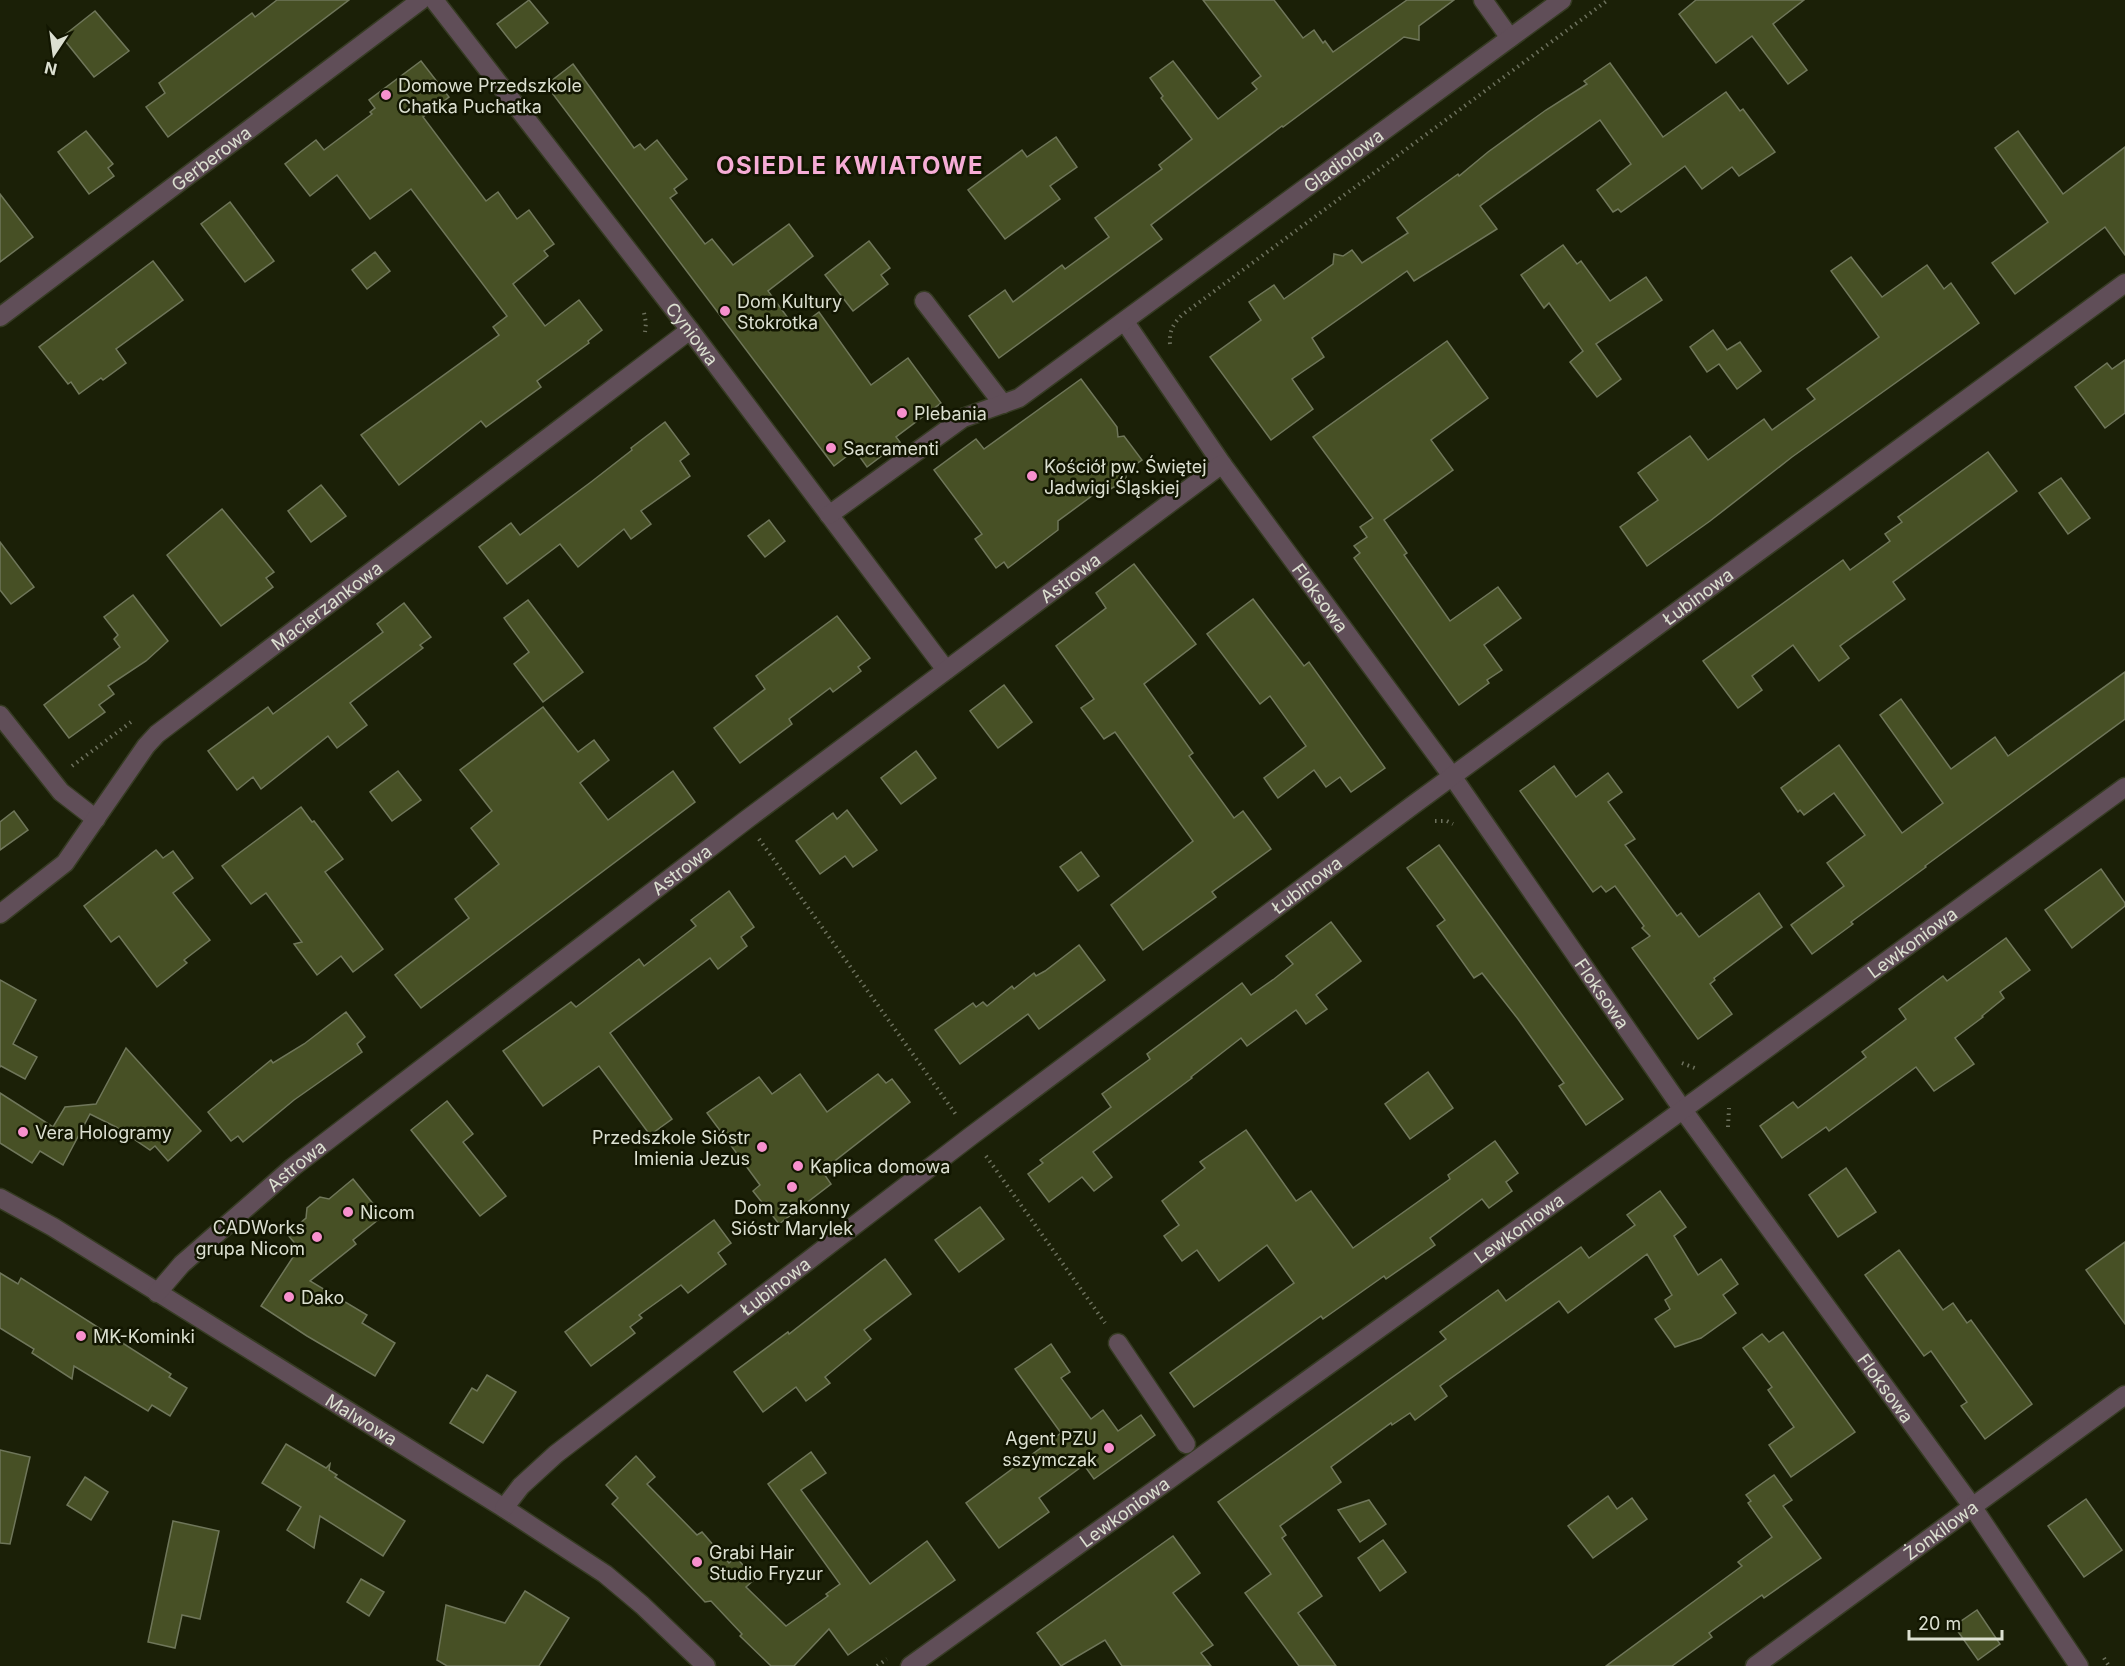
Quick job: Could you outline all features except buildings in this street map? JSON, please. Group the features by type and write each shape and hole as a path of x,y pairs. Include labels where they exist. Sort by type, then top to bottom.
{"street":[{"name":"Gerberowa","path":"0,317 421,0"},
{"name":"Cyniowa","path":"434,0 690,330 946,670"},
{"path":"1483,0 1510,38"},
{"name":"Gladiolowa","path":"829,515 963,418 1019,398 1562,0"},
{"name":"Łubinowa","path":"504,1508 521,1486 556,1454 971,1136 1452,776 2125,283"},
{"path":"924,301 1003,404"},
{"name":"Floksowa","path":"1125,322 1222,464 1452,776 1683,1110 1972,1506 2079,1666"},
{"name":"Macierzankowa","path":"0,914 64,864 146,746 157,734 690,330"},
{"name":"Astrowa","path":"157,1293 182,1264 292,1167 746,820 1222,464"},
{"path":"0,715 61,792 96,819"},
{"name":"Lewkoniowa","path":"910,1666 1683,1110 2125,787"},
{"name":"Malwowa","path":"0,1198 53,1227 504,1508 605,1574 642,1605 706,1666"},
{"path":"1118,1343 1186,1444"},
{"name":"Żonkilowa","path":"1755,1666 2125,1395"}],"path":[{"path":"1171,347 1170,336 1173,324 1182,315 1608,0"},
{"path":"641,310 645,315 646,323 642,338"},
{"path":"52,781 139,717"},
{"path":"1413,805 1425,822 1447,821 1456,825"},
{"path":"746,820 948,1103"},
{"path":"1674,1056 1682,1064 1706,1070"},
{"path":"1728,1129 1727,1114 1730,1105"},
{"path":"971,1136 1118,1343"},
{"path":"877,1666 897,1652"},
{"path":"2103,1656 2109,1666"}],"place":[{"name":"Domowe Przedszkole Chatka Puchatka","path":"386,95"},
{"name":"Dom Kultury Stokrotka","path":"725,311"},
{"name":"Plebania","path":"902,413"},
{"name":"Sacramenti","path":"831,448"},
{"name":"Kościół pw. Świętej Jadwigi Śląskiej","path":"1032,476"},
{"name":"Vera Hologramy","path":"23,1132"},
{"name":"Przedszkole Sióstr Imienia Jezus","path":"762,1147"},
{"name":"Kaplica domowa","path":"798,1166"},
{"name":"Dom zakonny Sióstr Marylek","path":"792,1187"},
{"name":"Nicom","path":"348,1212"},
{"name":"CADWorks grupa Nicom","path":"317,1237"},
{"name":"Dako","path":"289,1297"},
{"name":"MK-Kominki","path":"81,1336"},
{"name":"Agent PZU sszymczak","path":"1109,1448"},
{"name":"Grabi Hair Studio Fryzur","path":"697,1562"}],"district":[{"name":"OSIEDLE KWIATOWE","path":"850,165"}]}
